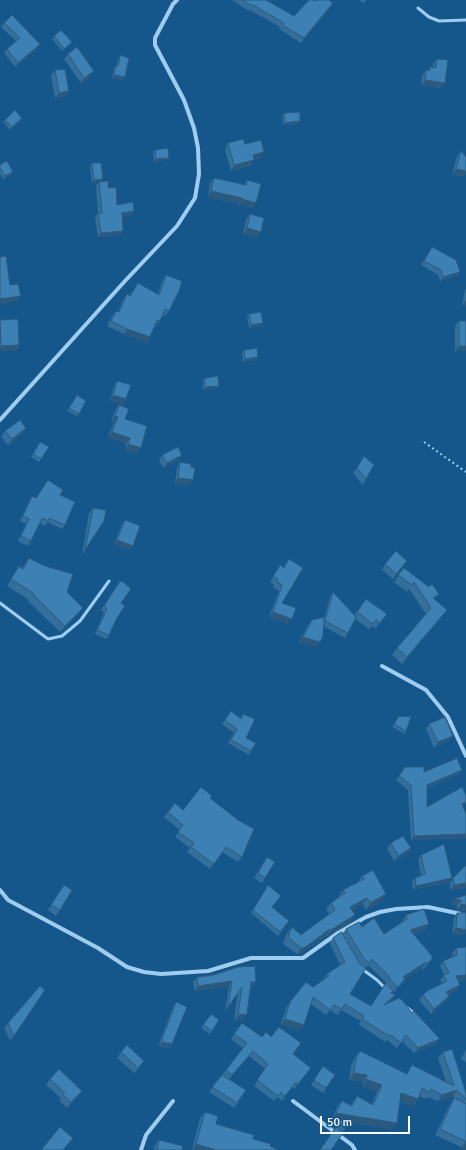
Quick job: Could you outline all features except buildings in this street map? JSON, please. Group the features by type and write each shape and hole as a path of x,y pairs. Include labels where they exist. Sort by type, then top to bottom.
{"street":[{"path":"0,420 124,282 177,226 195,198 199,174 198,148 194,128 184,100 155,45 155,38 173,4 177,0"},
{"path":"382,666 426,690 448,717 466,756"},
{"path":"0,890 8,900 98,948 127,967 144,972 161,974 208,971 251,958 303,958 338,933 366,917 380,912 396,909 428,907 466,915"},
{"path":"141,1150 146,1135 173,1101"},
{"path":"293,1101 352,1145 355,1150"}],"lane":[{"path":"418,8 429,17 439,21 466,20"},
{"path":"0,603 48,639 62,636 80,621 108,581"},
{"path":"338,933 341,939"},
{"path":"359,968 377,980 387,990"},
{"path":"403,1004 415,1014"}],"path":[{"path":"424,442 466,472"}]}
